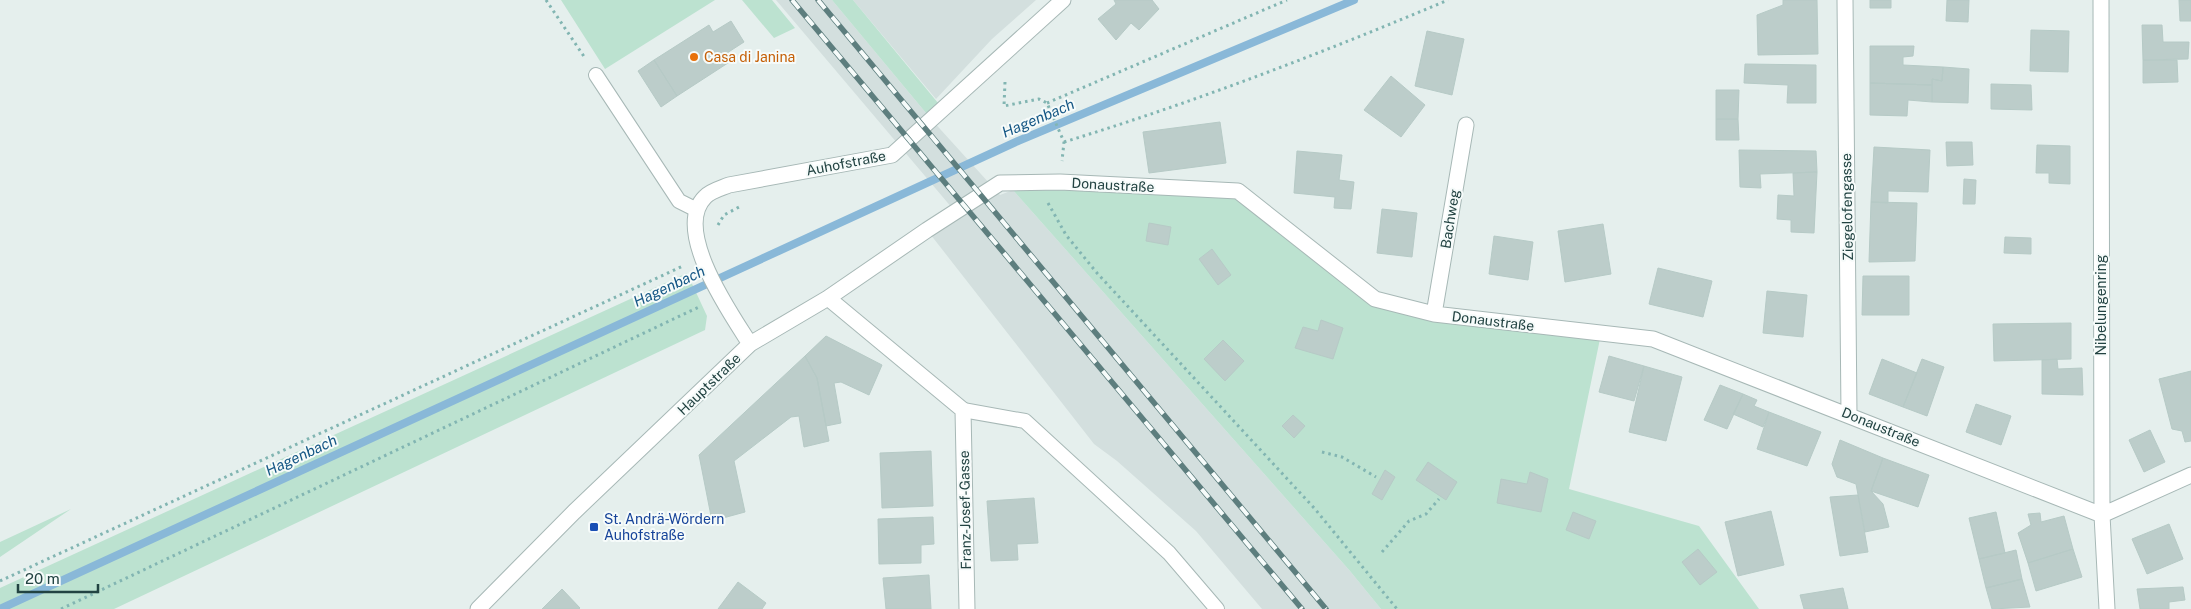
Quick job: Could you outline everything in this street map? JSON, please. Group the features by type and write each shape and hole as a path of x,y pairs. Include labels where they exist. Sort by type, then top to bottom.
{"street":[{"name":"Auhofstraße","path":"698,210 705,196 729,185 892,155 1063,0"},
{"name":"Ziegelofengasse","path":"1845,0 1848,414"},
{"name":"Nibelungenring","path":"2100,0 2102,515 2107,609"},
{"name":"Bachweg","path":"1434,314 1466,125"},
{"name":"Donaustraße","path":"828,298 927,230 1000,183 1060,182 1238,191 1375,299 1434,314 1653,339 2102,515"},
{"path":"698,210 695,225 704,260 719,295 750,344"},
{"path":"828,298 963,410"},
{"name":"Hauptstraße","path":"478,609 574,512 750,344 828,298"},
{"name":"Franz-Josef-Gasse","path":"963,410 967,609"},
{"path":"2102,515 2191,475"}],"lane":[{"path":"596,75 680,201 698,210"},
{"path":"963,410 1025,421 1169,553 1217,609"}],"path":[{"path":"546,0 596,75"},
{"path":"1047,103 1287,0"},
{"path":"994,63 1005,70 1004,106 1039,99 1047,103 1064,142 1175,106 1362,36 1448,0"},
{"path":"1060,182 1047,202 1066,235 1096,273 1315,509 1396,609"},
{"path":"0,581 704,260"},
{"path":"61,609 719,295"},
{"path":"1322,452 1342,457 1376,477"},
{"path":"1382,552 1409,521 1426,514 1439,499"}],"shaded area":[{"path":"776,0 832,0 931,119 1000,195 1013,190 1350,571 1381,609 1262,609 1196,531 1117,461 1094,444 927,230 958,215"},
{"path":"853,0 1036,0 992,39 936,99"}],"green space":[{"path":"561,0 715,0 605,69"},
{"path":"742,0 772,0 795,28 774,38"},
{"path":"832,0 853,0 943,109 931,119"},
{"path":"1013,190 1238,191 1375,299 1601,334 1569,489 1699,526 1759,609 1381,609 1350,571"},
{"path":"687,273 707,316 705,330 114,609 0,609 0,588"},
{"path":"71,509 0,557 0,542"}],"building":[{"path":"1114,0 1152,0 1159,9 1139,30 1131,23 1116,40 1098,19 1116,4"},
{"path":"1783,0 1817,0 1818,54 1758,55 1757,15 1783,5"},
{"path":"1870,0 1891,0 1891,8 1870,8"},
{"path":"1947,0 1969,0 1968,22 1946,21"},
{"path":"2179,0 2191,0 2191,21 2180,21"},
{"name":"Casa di Janina","path":"731,21 744,42 727,53 731,61 677,96 654,60 709,25 713,32"},
{"path":"2142,25 2162,25 2163,42 2189,42 2188,59 2143,60"},
{"path":"2031,30 2069,31 2068,72 2030,71"},
{"path":"1427,31 1464,39 1452,95 1415,86"},
{"path":"1870,46 1914,46 1913,56 1903,57 1903,65 1943,67 1942,81 1932,79 1932,85 1870,83"},
{"path":"654,60 677,96 661,107 638,71"},
{"path":"2143,60 2177,60 2178,82 2143,83"},
{"path":"1745,64 1816,65 1816,103 1787,103 1788,85 1744,83"},
{"path":"1943,67 1969,69 1968,103 1932,102 1932,79 1942,81"},
{"path":"1391,76 1425,105 1401,137 1364,110"},
{"path":"1870,83 1932,85 1932,102 1908,100 1907,116 1870,115"},
{"path":"1991,84 2031,85 2032,110 1991,109"},
{"path":"1716,90 1739,90 1738,119 1716,119"},
{"path":"1716,119 1738,119 1739,140 1716,140"},
{"path":"1220,122 1226,163 1149,173 1143,132"},
{"path":"1946,142 1972,142 1973,165 1947,166"},
{"path":"2037,145 2070,146 2070,184 2049,183 2049,173 2036,173"},
{"path":"1874,147 1930,150 1928,192 1888,191 1888,203 1871,202"},
{"path":"1739,150 1816,151 1817,172 1760,174 1761,188 1740,187"},
{"path":"1297,151 1342,155 1339,180 1354,182 1351,209 1334,208 1335,197 1294,193"},
{"path":"1817,172 1814,233 1791,232 1791,220 1777,219 1778,195 1794,196 1793,173"},
{"path":"1964,179 1976,180 1975,204 1963,204"},
{"path":"1871,202 1917,203 1915,261 1869,262"},
{"path":"1382,209 1417,213 1412,257 1377,253"},
{"path":"1149,223 1171,227 1168,245 1146,241"},
{"path":"1603,224 1611,274 1565,282 1558,231"},
{"path":"1494,236 1533,242 1528,280 1489,274"},
{"path":"2005,237 2031,238 2031,254 2004,253"},
{"path":"1212,249 1231,275 1218,285 1199,259"},
{"path":"1658,268 1712,281 1703,317 1649,304"},
{"path":"1863,276 1909,276 1909,315 1862,315"},
{"path":"1767,291 1807,295 1803,337 1763,333"},
{"path":"1321,320 1343,328 1333,359 1295,348 1303,327 1318,331"},
{"path":"2071,323 2071,359 1994,361 1993,324"},
{"path":"826,336 882,365 869,395 841,382 834,383 841,423 826,426 817,378 805,356"},
{"path":"1223,340 1244,361 1225,381 1204,359"},
{"path":"805,356 817,378 829,441 804,447 799,416 791,417 734,461 745,512 712,521 699,455"},
{"path":"1609,356 1644,366 1634,401 1599,392"},
{"path":"1882,359 1917,373 1903,407 1869,394"},
{"path":"1922,359 1944,367 1927,416 1903,407"},
{"path":"2057,359 2058,369 2082,368 2083,395 2042,394 2042,360"},
{"path":"1644,366 1682,377 1666,441 1629,432"},
{"path":"2191,371 2191,441 2185,442 2182,431 2172,429 2159,379"},
{"path":"1720,385 1743,394 1727,429 1704,420"},
{"path":"1743,394 1757,400 1754,406 1769,412 1763,427 1733,414"},
{"path":"1976,404 2011,416 2001,445 1966,432"},
{"path":"1769,412 1821,432 1807,466 1757,449"},
{"path":"1293,415 1305,426 1294,438 1282,426"},
{"path":"2150,430 2165,462 2144,472 2129,440"},
{"path":"1840,440 1883,458 1871,491 1883,504 1889,527 1865,532 1856,484 1837,477 1832,464"},
{"path":"931,451 933,506 882,508 880,453"},
{"path":"1883,458 1929,475 1918,507 1871,491"},
{"path":"1428,462 1457,482 1446,500 1416,480"},
{"path":"1385,470 1395,477 1382,500 1372,494"},
{"path":"1530,472 1548,479 1541,512 1497,503 1501,479 1527,484"},
{"path":"1858,495 1868,552 1840,556 1830,497"},
{"path":"1034,498 1038,543 1017,544 1018,560 991,561 987,501"},
{"path":"1771,511 1784,565 1738,576 1725,522"},
{"path":"1573,512 1596,521 1589,539 1566,530"},
{"path":"1996,512 2005,553 1979,559 1969,518"},
{"path":"2040,513 2041,522 2064,516 2073,549 2028,563 2018,533 2031,525 2028,514"},
{"path":"933,517 934,544 921,545 921,563 879,564 878,519"},
{"path":"2169,524 2183,559 2147,574 2132,539"},
{"path":"1698,549 1717,572 1700,585 1682,562"},
{"path":"2073,549 2082,577 2036,591 2028,563"},
{"path":"2016,550 2022,579 1986,588 1979,559"},
{"path":"929,575 931,609 886,609 883,578"},
{"path":"2022,579 2030,607 1992,609 1986,588"},
{"path":"738,582 766,603 762,609 718,609"},
{"path":"2183,587 2185,600 2169,602 2169,609 2140,609 2137,589"},
{"path":"1843,588 1848,609 1804,609 1800,595"},
{"path":"562,589 579,609 542,609"}],"waterway":[{"name":"Hagenbach","path":"0,609 1018,141 1354,0"}],"railway":[{"path":"792,0 1302,609"},
{"path":"818,0 1326,609"}],"place":[{"name":"Casa di Janina","path":"694,57"},
{"name":"St. Andrä-Wördern Auhofstraße","path":"594,527"}]}
